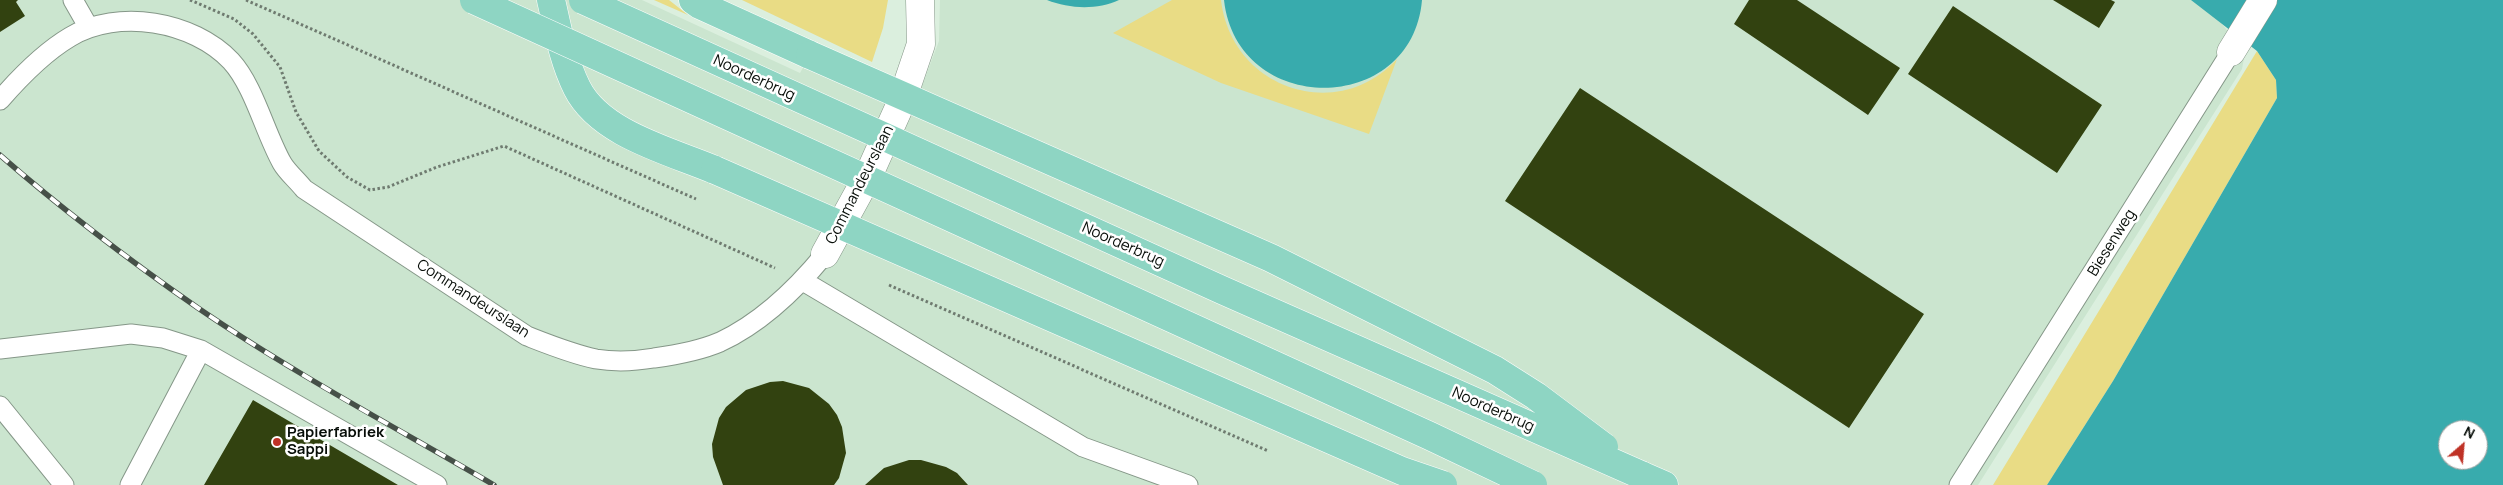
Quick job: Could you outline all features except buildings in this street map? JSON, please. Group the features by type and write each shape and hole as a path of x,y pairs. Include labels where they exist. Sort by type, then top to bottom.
{"main road":[{"path":"474,0 1430,436 1533,485"},
{"path":"551,0 567,64 578,90 591,108 610,125 1402,471 1443,485"},
{"name":"Noorderbrug","path":"583,0 1204,282 1653,480"},
{"path":"693,0 708,9 810,55 1272,258 1450,346 1536,396 1653,480"}],"street":[{"name":"Commandeurslaan","path":"826,254 870,172 901,103 921,44 920,0"},
{"name":"Biesenweg","path":"2231,52 2263,0"}],"lane":[{"path":"74,0 89,28"},
{"name":"Commandeurslaan","path":"0,100 17,81 51,50 71,36 89,28 110,23 156,24 194,35 213,46 232,62 249,92 282,164 304,189 527,336 566,351 598,359 639,360 682,354 720,342 749,325 803,281 826,254"},
{"name":"Biesenweg","path":"1959,485 2231,52"},
{"path":"803,281 1083,447 1188,485"},
{"path":"0,349 131,334 163,338 201,350 438,485"},
{"path":"130,485 201,350"},
{"path":"0,406 64,485"}],"path":[{"path":"190,0 234,18 253,34 280,67 296,112 318,151 347,177 370,190 388,187 437,167 504,146 803,281"}],"shaded area":[{"path":"0,0 642,0 800,73 810,55 920,91 939,41 940,0 2203,0 2245,53 2242,69 1978,485 0,485"},
{"path":"654,0 669,0 688,15"},
{"path":"742,0 888,0 883,28 872,62"},
{"path":"1172,0 1221,0 1229,31 1244,56 1265,75 1290,87 1318,93 1346,90 1373,79 1397,59 1369,134 1221,83 1113,33"},
{"path":"2257,51 2276,80 2277,98 2113,381 2047,485 1993,485"}],"water":[{"path":"1047,0 1119,0 1093,7 1074,7"},
{"path":"1224,0 1422,0 1411,38 1389,66 1358,82 1324,88 1290,82 1259,66 1236,38"},
{"path":"2191,0 2503,0 2503,485 2047,485 2113,381 2277,98 2276,80 2257,51"}],"railway":[{"path":"0,155 97,234 198,308 270,355 494,485"}],"place":[{"name":"Papierfabriek Sappi","path":"277,442"}]}
